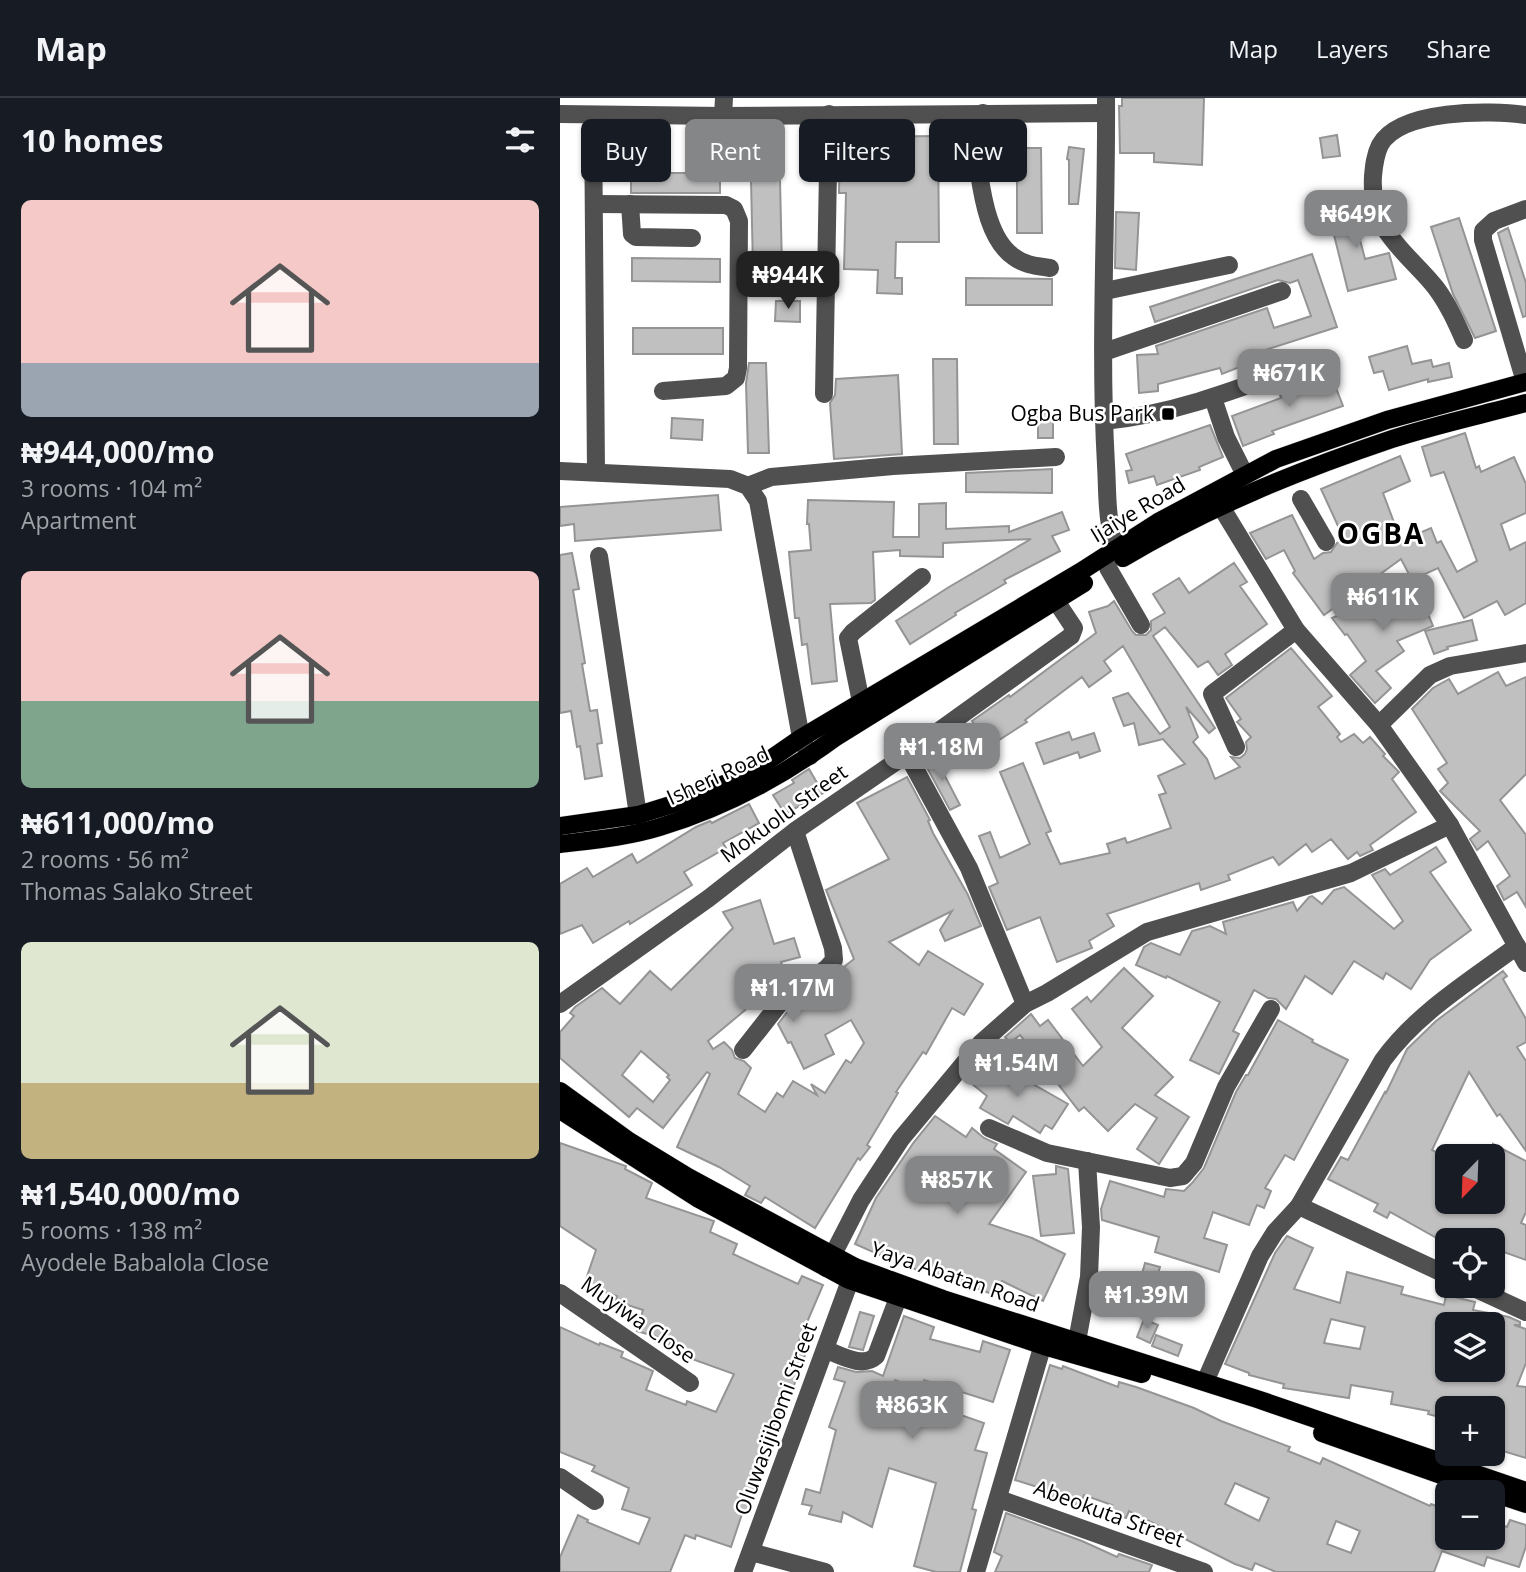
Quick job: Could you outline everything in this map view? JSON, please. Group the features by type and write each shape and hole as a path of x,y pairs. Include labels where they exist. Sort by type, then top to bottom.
{"main road":[{"name":"Ijaiye Road","path":"801,738 1115,558 1217,497 1245,475 1276,459 1387,420 1526,382"},
{"name":"Ijaiye Road","path":"1217,497 1283,479 1394,439 1526,403"},
{"name":"Ijaiye Road","path":"810,756 836,737 1056,601 1115,558"},
{"name":"Isheri Road","path":"560,826 638,815 699,796 756,769 801,738"},
{"name":"Isheri Road","path":"560,844 659,828 705,811 810,756"},
{"name":"Yaya Abatan Road","path":"560,1091 629,1141 829,1263"},
{"name":"Yaya Abatan Road","path":"560,1110 696,1198 852,1273 1456,1480"},
{"name":"Yaya Abatan Road","path":"852,1273 898,1298 1045,1339 1077,1341 1526,1491"},
{"name":"Yaya Abatan Road","path":"1505,1497 1526,1504"}],"street":[{"path":"560,114 593,115 724,107 829,114 983,113 1106,106 1104,421 1110,528 1115,558 1141,625"},
{"path":"1464,340 1436,287 1402,254 1383,225 1372,193 1374,161 1381,143 1397,128 1450,113 1497,111 1526,115"},
{"path":"983,113 979,171 991,223 1002,247 1014,258 1024,263 1050,268"},
{"path":"824,394 829,114"},
{"path":"593,115 596,471"},
{"path":"594,204 726,205 734,209 739,221 736,378 726,386 663,391"},
{"path":"630,204 632,234 692,238"},
{"path":"1526,209 1494,220 1483,231 1483,240 1526,382"},
{"path":"1105,291 1228,265"},
{"path":"1104,352 1282,290"},
{"path":"1104,421 1139,418 1213,398 1303,365"},
{"path":"1213,398 1226,437 1245,475"},
{"path":"748,486 771,477 906,465 1056,457"},
{"path":"560,471 730,479 748,486 758,500 801,738 810,756"},
{"path":"1217,497 1296,630 1379,724 1450,825 1526,962"},
{"path":"1301,499 1326,542"},
{"path":"598,556 638,815"},
{"path":"861,702 848,638 922,577"},
{"name":"Mokuolu Street","path":"560,1004 709,898 795,831 1071,636 1074,628 1056,601"},
{"path":"1236,747 1212,694 1296,630"},
{"path":"1379,724 1430,675 1450,666 1526,653"},
{"path":"907,754 970,868 1025,1004"},
{"path":"829,1263 861,1200 901,1139 981,1042 1025,1004 1147,932 1351,873 1450,825"},
{"path":"743,1050 780,1003 834,960 833,948 795,831"},
{"path":"1205,1382 1260,1256 1275,1232 1299,1206 1383,1060 1399,1039 1424,1015 1517,946"},
{"path":"989,1128 1047,1153 1170,1178 1183,1176 1194,1163 1226,1087 1272,1009"},
{"path":"1077,1341 1089,1265 1091,1227 1087,1161"},
{"path":"1299,1206 1435,1270"},
{"name":"Oluwasijibomi Street","path":"743,1572 852,1273"},
{"name":"Muyiwa Close","path":"560,1293 690,1383"},
{"path":"826,1350 863,1363 871,1361 876,1356 898,1298"},
{"path":"1496,1298 1526,1312"},
{"path":"976,1572 1045,1339"},
{"path":"560,1477 594,1501"},
{"name":"Abeokuta Street","path":"999,1499 1204,1572"},
{"path":"751,1552 825,1572"}],"building":[{"path":"1122,98 1204,98 1202,165 1154,162 1154,153 1120,153 1119,106 1122,106"},
{"path":"1337,135 1340,156 1323,158 1320,138"},
{"path":"915,136 929,136 929,182 938,182 939,242 896,242 895,278 902,278 902,294 877,293 878,270 844,269 846,193 839,193 839,182 915,182"},
{"path":"1069,147 1084,149 1078,204 1069,204"},
{"path":"1027,148 1041,148 1042,233 1017,233 1017,182 1027,182"},
{"path":"671,173 685,173 685,182 720,182 720,193 631,193 631,182 671,182"},
{"path":"751,182 780,182 782,268 753,268"},
{"path":"1349,197 1365,259 1389,253 1396,279 1348,291 1326,203"},
{"path":"1116,212 1139,213 1136,270 1115,268"},
{"path":"1459,218 1496,331 1475,338 1453,294 1431,227"},
{"path":"1508,228 1526,283 1526,316 1523,317 1498,233"},
{"path":"1312,254 1337,327 1262,351 1265,357 1222,374 1220,368 1158,384 1158,391 1139,393 1137,355 1158,354 1156,346 1267,308 1274,328 1311,316 1298,280 1290,283 1278,280 1155,322 1150,307"},
{"path":"632,258 720,259 720,282 632,281"},
{"path":"966,278 1052,279 1052,305 966,305"},
{"path":"776,301 800,301 800,322 775,321"},
{"path":"633,328 723,328 723,354 633,354"},
{"path":"1407,346 1412,364 1431,360 1433,367 1449,363 1452,377 1428,382 1428,379 1389,390 1383,371 1374,373 1369,357"},
{"path":"933,359 957,359 958,444 934,444"},
{"path":"749,363 766,363 769,453 748,453 746,383"},
{"path":"1329,370 1343,406 1272,431 1274,434 1243,446 1232,416 1281,398 1280,395 1301,388 1299,381"},
{"path":"898,375 902,454 834,459 830,403 835,395 836,379"},
{"path":"1038,413 1053,413 1053,438 1038,438"},
{"path":"672,418 703,420 702,440 671,438"},
{"path":"1210,425 1223,457 1199,467 1200,470 1157,485 1154,476 1129,483 1126,471 1132,470 1126,454"},
{"path":"1465,433 1476,468 1479,466 1481,472 1514,457 1526,484 1526,513 1501,524 1510,550 1526,542 1526,603 1505,615 1497,601 1464,618 1438,568 1412,580 1401,559 1324,615 1293,573 1295,571 1284,550 1266,559 1250,533 1292,515 1314,559 1323,553 1331,552 1337,543 1344,539 1321,489 1400,456 1410,481 1383,493 1401,541 1431,528 1437,543 1441,541 1457,572 1477,561 1444,472 1431,476 1422,447"},
{"path":"1052,469 1052,493 966,492 966,473"},
{"path":"718,495 721,530 575,541 574,524 560,526 560,507"},
{"path":"808,500 894,502 893,537 919,537 919,504 946,503 946,529 1009,526 1009,532 1062,512 1069,530 1052,536 1060,551 1004,580 1006,583 910,644 896,621 1031,539 943,543 943,557 900,556 900,550 873,552 875,600 871,603 830,604 837,681 812,684 807,644 802,645 799,618 795,618 789,552 811,550 807,524"},
{"path":"572,553 579,589 573,590 585,663 582,664 590,711 597,710 602,743 597,744 602,776 585,779 571,711 560,713 560,555"},
{"path":"1234,563 1247,582 1240,586 1267,624 1225,654 1232,665 1218,675 1208,661 1198,667 1165,627 1153,636 1215,728 1209,733 1186,707 1198,737 1193,742 1207,759 1215,779 1240,767 1231,757 1240,758 1245,754 1246,742 1251,737 1237,722 1241,719 1226,698 1291,648 1332,696 1318,707 1340,734 1337,737 1341,742 1354,734 1363,743 1370,737 1385,754 1383,756 1399,772 1392,779 1416,812 1370,845 1373,850 1360,856 1357,852 1348,859 1331,839 1312,852 1306,844 1279,865 1273,857 1228,875 1230,880 1201,890 1199,883 1107,914 1114,926 1089,941 1092,948 1057,962 1040,917 1007,930 989,887 998,883 979,836 990,832 1000,858 1030,844 1000,772 1023,763 1051,831 1046,833 1060,864 1110,853 1107,844 1125,838 1127,843 1171,828 1159,795 1166,793 1158,776 1185,764 1163,739 1139,745 1134,723 1124,726 1113,698 1128,693 1160,734 1170,727 1123,646 1104,661 1111,671 1089,687 1082,677 1025,720 1027,722 976,755 965,739 978,730 972,721 1009,695 1010,697 1096,633 1089,612 1108,606 1114,601 1132,631 1136,635 1146,635 1151,630 1151,621 1165,613 1153,594 1179,578 1189,593"},
{"path":"1415,583 1433,626 1397,641 1404,651 1376,671 1391,688 1375,703 1350,675 1366,661 1332,618"},
{"path":"1472,620 1477,640 1447,647 1448,649 1434,654 1425,631"},
{"path":"1498,672 1506,686 1526,677 1526,774 1500,800 1526,835 1526,907 1517,892 1504,900 1497,886 1510,876 1488,841 1477,850 1470,839 1480,831 1440,791 1448,783 1438,769 1447,763 1412,709 1433,688 1449,679 1458,694"},
{"path":"1069,732 1072,740 1094,733 1100,751 1080,758 1078,752 1044,764 1036,743"},
{"path":"935,757 960,805 950,810 924,762"},
{"path":"809,769 823,793 785,814 773,795 794,783 792,780"},
{"path":"907,777 930,820 928,821 933,833 968,895 981,926 945,941 940,930 952,911 889,942 919,965 928,951 983,984 964,1015 952,1008 926,1054 923,1052 896,1092 898,1093 867,1145 870,1147 860,1160 858,1158 815,1228 765,1197 761,1203 745,1195 750,1186 719,1167 677,1147 710,1074 707,1072 663,1128 637,1108 629,1117 560,1058 560,1032 574,1016 570,1013 575,1007 602,988 620,1004 650,971 671,990 733,928 723,912 760,900 774,944 794,938 800,957 781,962 784,971 758,980 768,991 708,1041 713,1049 724,1042 735,1058 744,1061 751,1068 738,1094 765,1112 777,1093 783,1097 793,1081 817,1095 811,1084 825,1093 846,1060 851,1063 864,1043 851,1020 825,1035 834,1054 804,1069 791,1042 788,1043 778,1024 788,1011 854,959 826,890 889,859 857,803","holes":["641,1051 669,1075 667,1077 670,1080 653,1102 622,1075"]},
{"path":"749,804 759,823 723,843 726,848 684,872 692,885 630,924 629,921 593,943 582,925 560,934 560,884 587,868 593,877 632,854 637,863 696,827 710,821 712,823"},
{"path":"1436,847 1446,862 1430,872 1471,930 1430,960 1411,989 1386,973 1383,979 1354,961 1332,994 1305,976 1286,1009 1276,999 1268,998 1254,990 1233,1031 1239,1034 1219,1074 1190,1060 1220,1002 1167,976 1166,978 1136,965 1144,947 1151,943 1180,955 1192,931 1210,926 1226,934 1223,922 1293,902 1297,911 1312,896 1322,904 1334,890 1344,887 1394,929 1403,921 1372,875 1385,869 1390,875"},
{"path":"1124,968 1153,996 1122,1028 1173,1077 1155,1095 1189,1117 1159,1164 1137,1149 1157,1118 1135,1104 1108,1131 1084,1107 1079,1111 1020,1035 1010,1043 1005,1037 1031,1014 1040,1026 1048,1020 1083,1066 1102,1047 1072,1009 1087,997 1091,1002"},
{"path":"1503,971 1507,976 1503,979 1526,1019 1526,1042 1517,1047 1526,1061 1526,1151 1500,1114 1497,1116 1469,1072 1432,1150 1435,1152 1435,1214 1505,1214 1505,1150 1526,1161 1526,1212 1521,1223 1526,1225 1526,1260 1505,1252 1505,1228 1435,1228 1435,1237 1390,1212 1387,1218 1374,1211 1378,1204 1328,1179 1341,1157 1348,1160 1386,1093 1407,1049 1436,1021"},
{"path":"1278,1020 1313,1040 1312,1042 1348,1060 1294,1160 1285,1155 1265,1188 1271,1191 1264,1208 1257,1205 1249,1225 1213,1212 1204,1238 1227,1245 1219,1272 1155,1252 1159,1237 1102,1220 1101,1209 1110,1181 1164,1197 1166,1189 1184,1191 1192,1183 1204,1168 1236,1092"},
{"path":"979,1063 997,1077 1003,1067 1068,1104 1052,1129 1045,1125 1040,1133 1013,1116 1008,1124 980,1108 987,1096 966,1079"},
{"path":"935,1116 966,1137 972,1128 997,1144 994,1149 1026,1172 989,1224 1032,1238 1065,1254 1043,1301 1002,1281 997,1296 920,1267 919,1271 855,1244 876,1198"},
{"path":"560,1143 626,1166 625,1169 652,1183 646,1198 714,1221 710,1232 737,1244 733,1254 798,1284 802,1276 823,1285 796,1348 806,1352 800,1370 792,1390 788,1389 747,1484 757,1487 746,1515 742,1514 731,1547 696,1535 695,1539 685,1535 670,1572 560,1572 560,1557 578,1515 588,1520 587,1522 639,1544 650,1518 622,1509 629,1488 592,1471 595,1466 560,1452 560,1327 599,1345 600,1343 623,1352 621,1357 653,1371 646,1390 686,1405 687,1401 716,1412 734,1374 667,1350 671,1341 637,1331 643,1310 615,1301 617,1296 584,1285 596,1250 560,1226"},
{"path":"1056,1166 1068,1169 1074,1233 1041,1236 1033,1176 1056,1174"},
{"path":"1287,1236 1313,1248 1294,1289 1340,1303 1347,1272 1403,1287 1401,1294 1444,1305 1445,1298 1475,1302 1473,1310 1483,1312 1435,1312 1435,1382 1505,1382 1505,1316 1520,1322 1520,1325 1514,1325 1526,1329 1526,1363 1517,1386 1526,1387 1526,1458 1505,1452 1505,1396 1435,1396 1435,1416 1428,1414 1429,1411 1391,1404 1393,1392 1351,1385 1349,1398 1283,1388 1284,1384 1249,1375 1225,1364 1275,1253","holes":["1331,1319 1365,1327 1360,1349 1324,1343"]},
{"path":"1145,1263 1160,1267 1146,1316 1096,1303 1098,1290 1135,1299"},
{"path":"860,1312 874,1316 863,1350 849,1347"},
{"path":"904,1316 934,1327 930,1339 980,1352 983,1341 1010,1350 993,1402 924,1380 921,1390 895,1380 885,1405 921,1415 924,1402 984,1423 975,1450 987,1453 972,1509 976,1510 960,1572 936,1572 914,1566 936,1483 889,1468 872,1527 843,1512 841,1522 809,1514 812,1506 802,1504 806,1489 820,1493 836,1430 829,1427 845,1382 834,1379 838,1367 856,1372 872,1371 883,1376"},
{"path":"1144,1319 1158,1325 1150,1343 1137,1337"},
{"path":"1156,1335 1182,1345 1178,1356 1152,1346"},
{"path":"1050,1365 1062,1369 1063,1366 1118,1387 1119,1382 1136,1387 1194,1408 1290,1447 1288,1451 1320,1464 1323,1458 1430,1506 1435,1506 1435,1550 1505,1550 1505,1526 1510,1520 1526,1525 1526,1546 1519,1567 1487,1557 1484,1566 1442,1551 1434,1572 1276,1572 1255,1563 1252,1570 1129,1511 1126,1518 1109,1511 1112,1505 1084,1495 1079,1507 1051,1497 1053,1492 1015,1480","holes":["1235,1483 1269,1498 1259,1521 1225,1504","1336,1521 1360,1531 1351,1553 1327,1544"]},
{"path":"1006,1513 1117,1557 1119,1554 1152,1565 1149,1572 995,1572 1002,1556 994,1552"}],"place":[{"name":"Ogba Bus Park","path":"1168,414"}],"district":[{"name":"OGBA","path":"1381,534"}]}
